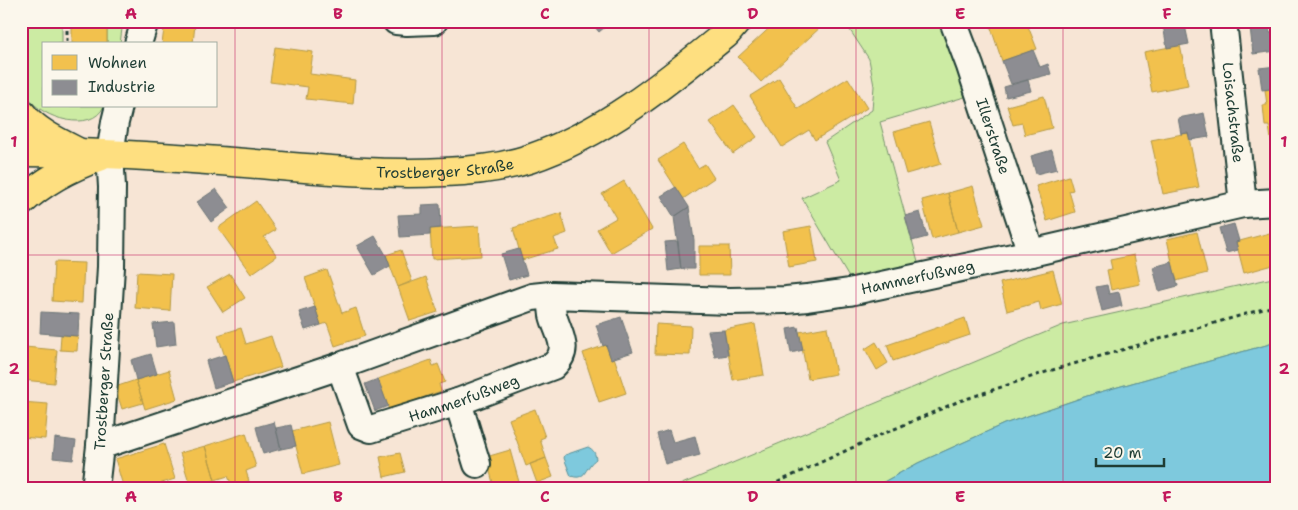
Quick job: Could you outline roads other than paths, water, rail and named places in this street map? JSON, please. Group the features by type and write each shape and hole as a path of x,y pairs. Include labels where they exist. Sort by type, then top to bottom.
{"main road":[{"name":"Trostberger Straße","path":"21,152 77,152 408,174 480,170 497,167 523,161 572,141 639,103 726,34 737,21"},
{"path":"21,113 46,136 77,152"},
{"path":"21,202 62,172 110,154"}],"street":[{"path":"139,42 145,21"},
{"path":"396,21 434,21"},
{"name":"Illerstraße","path":"953,21 970,66 1031,253"},
{"name":"Loisachstraße","path":"1223,21 1243,204"},
{"path":"110,154 118,108"},
{"name":"Trostberger Straße","path":"95,489 100,446 111,267 112,187 110,154"},
{"name":"Hammerfußweg","path":"100,446 340,366 532,297 551,295 730,301 786,300 849,292 1031,253 1243,204 1277,202"},
{"name":"Hammerfußweg","path":"340,366 361,425 371,429 458,402 553,366 560,360 564,350 553,314 551,295"},
{"path":"458,402 477,464"}],"water":[{"path":"1277,342 1277,489 871,489 918,463 1004,424 1093,394"},
{"path":"588,447 594,452 596,459 583,475 578,477 571,476 564,458 565,455"}]}
